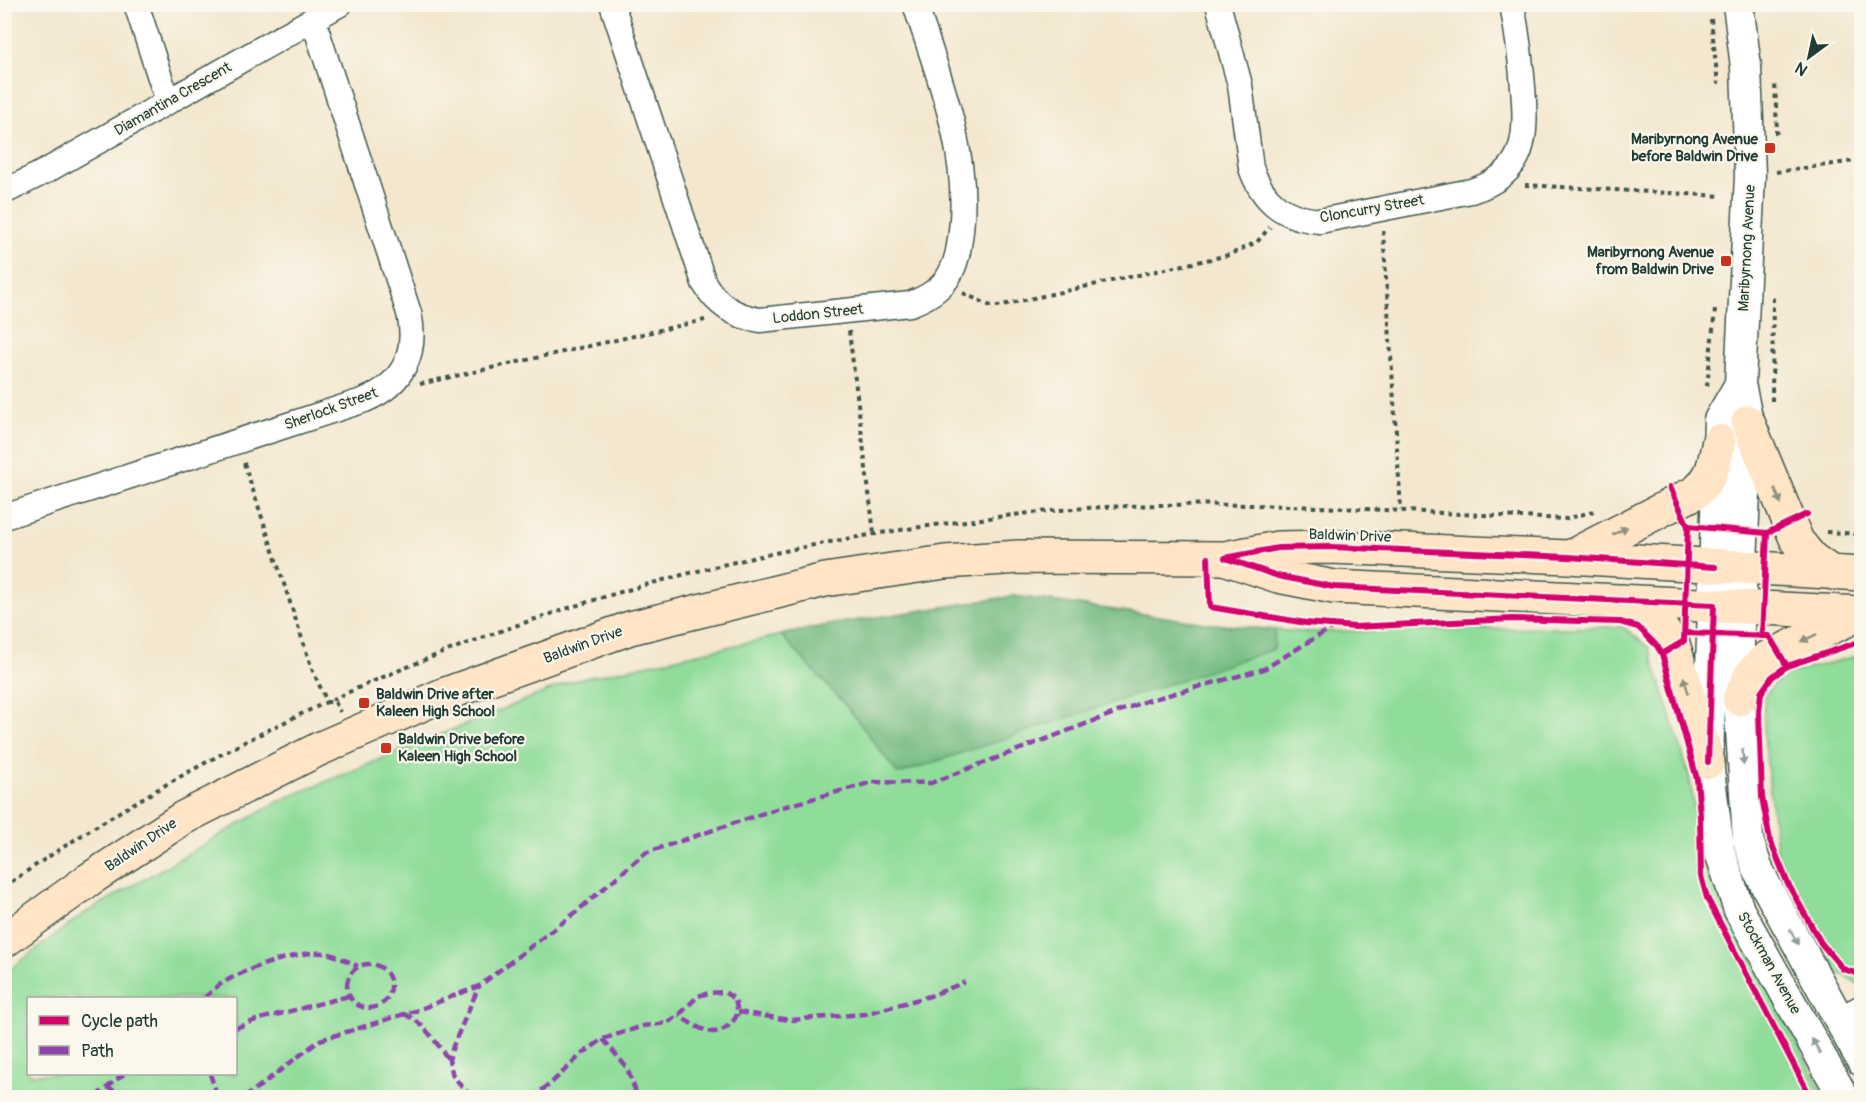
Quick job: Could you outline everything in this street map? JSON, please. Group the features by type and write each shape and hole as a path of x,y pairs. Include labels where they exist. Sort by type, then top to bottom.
{"main road":[{"path":"1760,416 1798,518 1797,541 1812,560 1847,573"},
{"path":"1568,557 1696,492 1708,480 1712,472 1719,441"},
{"name":"Baldwin Drive","path":"4,940 90,879 183,818 351,734 443,695 630,628 825,580 945,562 1019,557 1225,558 1251,552 1304,546 1568,557 1847,573"},
{"name":"Baldwin Drive","path":"1225,558 1278,576 1334,587 1862,613"},
{"path":"1623,601 1636,607 1659,625 1674,647 1708,762"},
{"path":"1739,699 1752,673 1767,658 1862,613"}],"street":[{"path":"136,4 168,102"},
{"name":"Diamantina Crescent","path":"4,192 46,171 340,4"},
{"name":"Loddon Street","path":"612,4 699,273 710,293 727,309 737,315 760,320 910,304 939,288 957,259 962,219 960,161 947,104 915,4"},
{"name":"Cloncurry Street","path":"1218,4 1240,85 1251,168 1261,190 1283,211 1297,217 1320,220 1481,188 1503,174 1515,161 1520,152 1525,131 1522,72 1512,4"},
{"name":"Maribyrnong Avenue","path":"1728,567 1719,420 1740,384 1750,175 1746,67 1738,4"},
{"name":"Sherlock Street","path":"4,517 364,400 384,390 399,375 409,356 411,345 409,313 313,19"},
{"name":"Maribyrnong Avenue","path":"1728,567 1760,416 1740,384"},
{"path":"1728,567 1727,606 1739,635 1739,699 1748,840 1766,886 1850,1013 1862,1061"},
{"name":"Stockman Avenue","path":"1727,606 1708,762 1719,849 1739,910 1844,1098"}],"path":[{"path":"1711,16 1718,84"},
{"path":"1770,140 1770,132 1777,132 1774,72"},
{"path":"1768,173 1862,160"},
{"path":"1777,183 1778,162"},
{"path":"1503,174 1513,181 1526,185 1722,196"},
{"path":"1721,205 1722,187"},
{"path":"1382,209 1401,510"},
{"path":"950,273 960,292 993,307 1228,255 1257,242 1283,211"},
{"path":"1760,416 1773,295"},
{"path":"1707,386 1715,306"},
{"path":"399,375 408,384 424,384 715,318 727,309"},
{"path":"847,312 874,533"},
{"path":"237,441 312,669 327,702 335,702 351,734"},
{"path":"1798,518 1811,521 1824,532 1862,534"}],"green space":[{"path":"1014,596 1213,624 1299,632 1623,627 1649,648 1688,771 1698,827 1722,901 1826,1097 5,1098 5,973 82,915 281,800 572,681 828,625"},
{"path":"1014,596 1213,624 1275,630 1274,649 898,774 848,708 781,635 828,625"},
{"path":"1861,655 1862,984 1859,984 1837,972 1777,857 1764,734 1764,696 1783,675"}],"waterway":[{"path":"1696,1098 1714,1092"},
{"path":"1499,1098 1516,1094 1526,1098"}],"marked path":[{"path":"244,1098 320,1040 418,1010 479,986 575,913 645,853 779,808 873,782 931,783 1146,701 1264,669 1333,627"},
{"path":"206,997 216,987 240,974 299,955 324,953 337,956 358,966"},
{"path":"369,964 384,971 391,986 384,1001 369,1008 354,1001 347,986 354,971 369,964"},
{"path":"738,1012 790,1020 865,1014 930,996 965,982"},
{"path":"470,1098 453,1076 449,1060 479,986"},
{"path":"530,1098 549,1085 582,1054 603,1039 643,1026 667,1023 679,1015 698,996 724,992 735,999 737,1008 737,1014 732,1023 715,1032 701,1028 679,1015"},
{"path":"237,1028 256,1020 349,996"},
{"path":"404,1014 424,1028 449,1060"},
{"path":"603,1039 627,1068 638,1098"},
{"path":"97,1098 123,1075"},
{"path":"210,1075 218,1098"},
{"path":"107,1086 123,1098"}],"cycle path":[{"path":"1662,654 1684,641 1688,526 1670,487"},
{"path":"1688,526 1767,533 1807,514"},
{"path":"1762,636 1767,533"},
{"path":"1225,558 1278,548 1331,547 1568,557 1715,567"},
{"path":"1208,558 1210,607 1306,623 1355,627 1512,619 1620,622 1638,627 1662,654 1697,779 1701,876 1707,898 1811,1098"},
{"path":"1225,558 1278,576 1334,587 1714,605 1708,762"},
{"path":"1685,633 1769,636 1787,666"},
{"path":"1862,641 1787,666 1772,677 1761,693 1759,712 1762,797 1770,840 1788,884 1821,943 1843,969 1862,975"}],"place":[{"name":"Maribyrnong Avenue before Baldwin Drive","path":"1770,148"},
{"name":"Maribyrnong Avenue from Baldwin Drive","path":"1726,261"},
{"name":"Baldwin Drive after Kaleen High School","path":"364,703"},
{"name":"Baldwin Drive before Kaleen High School","path":"386,748"}]}
